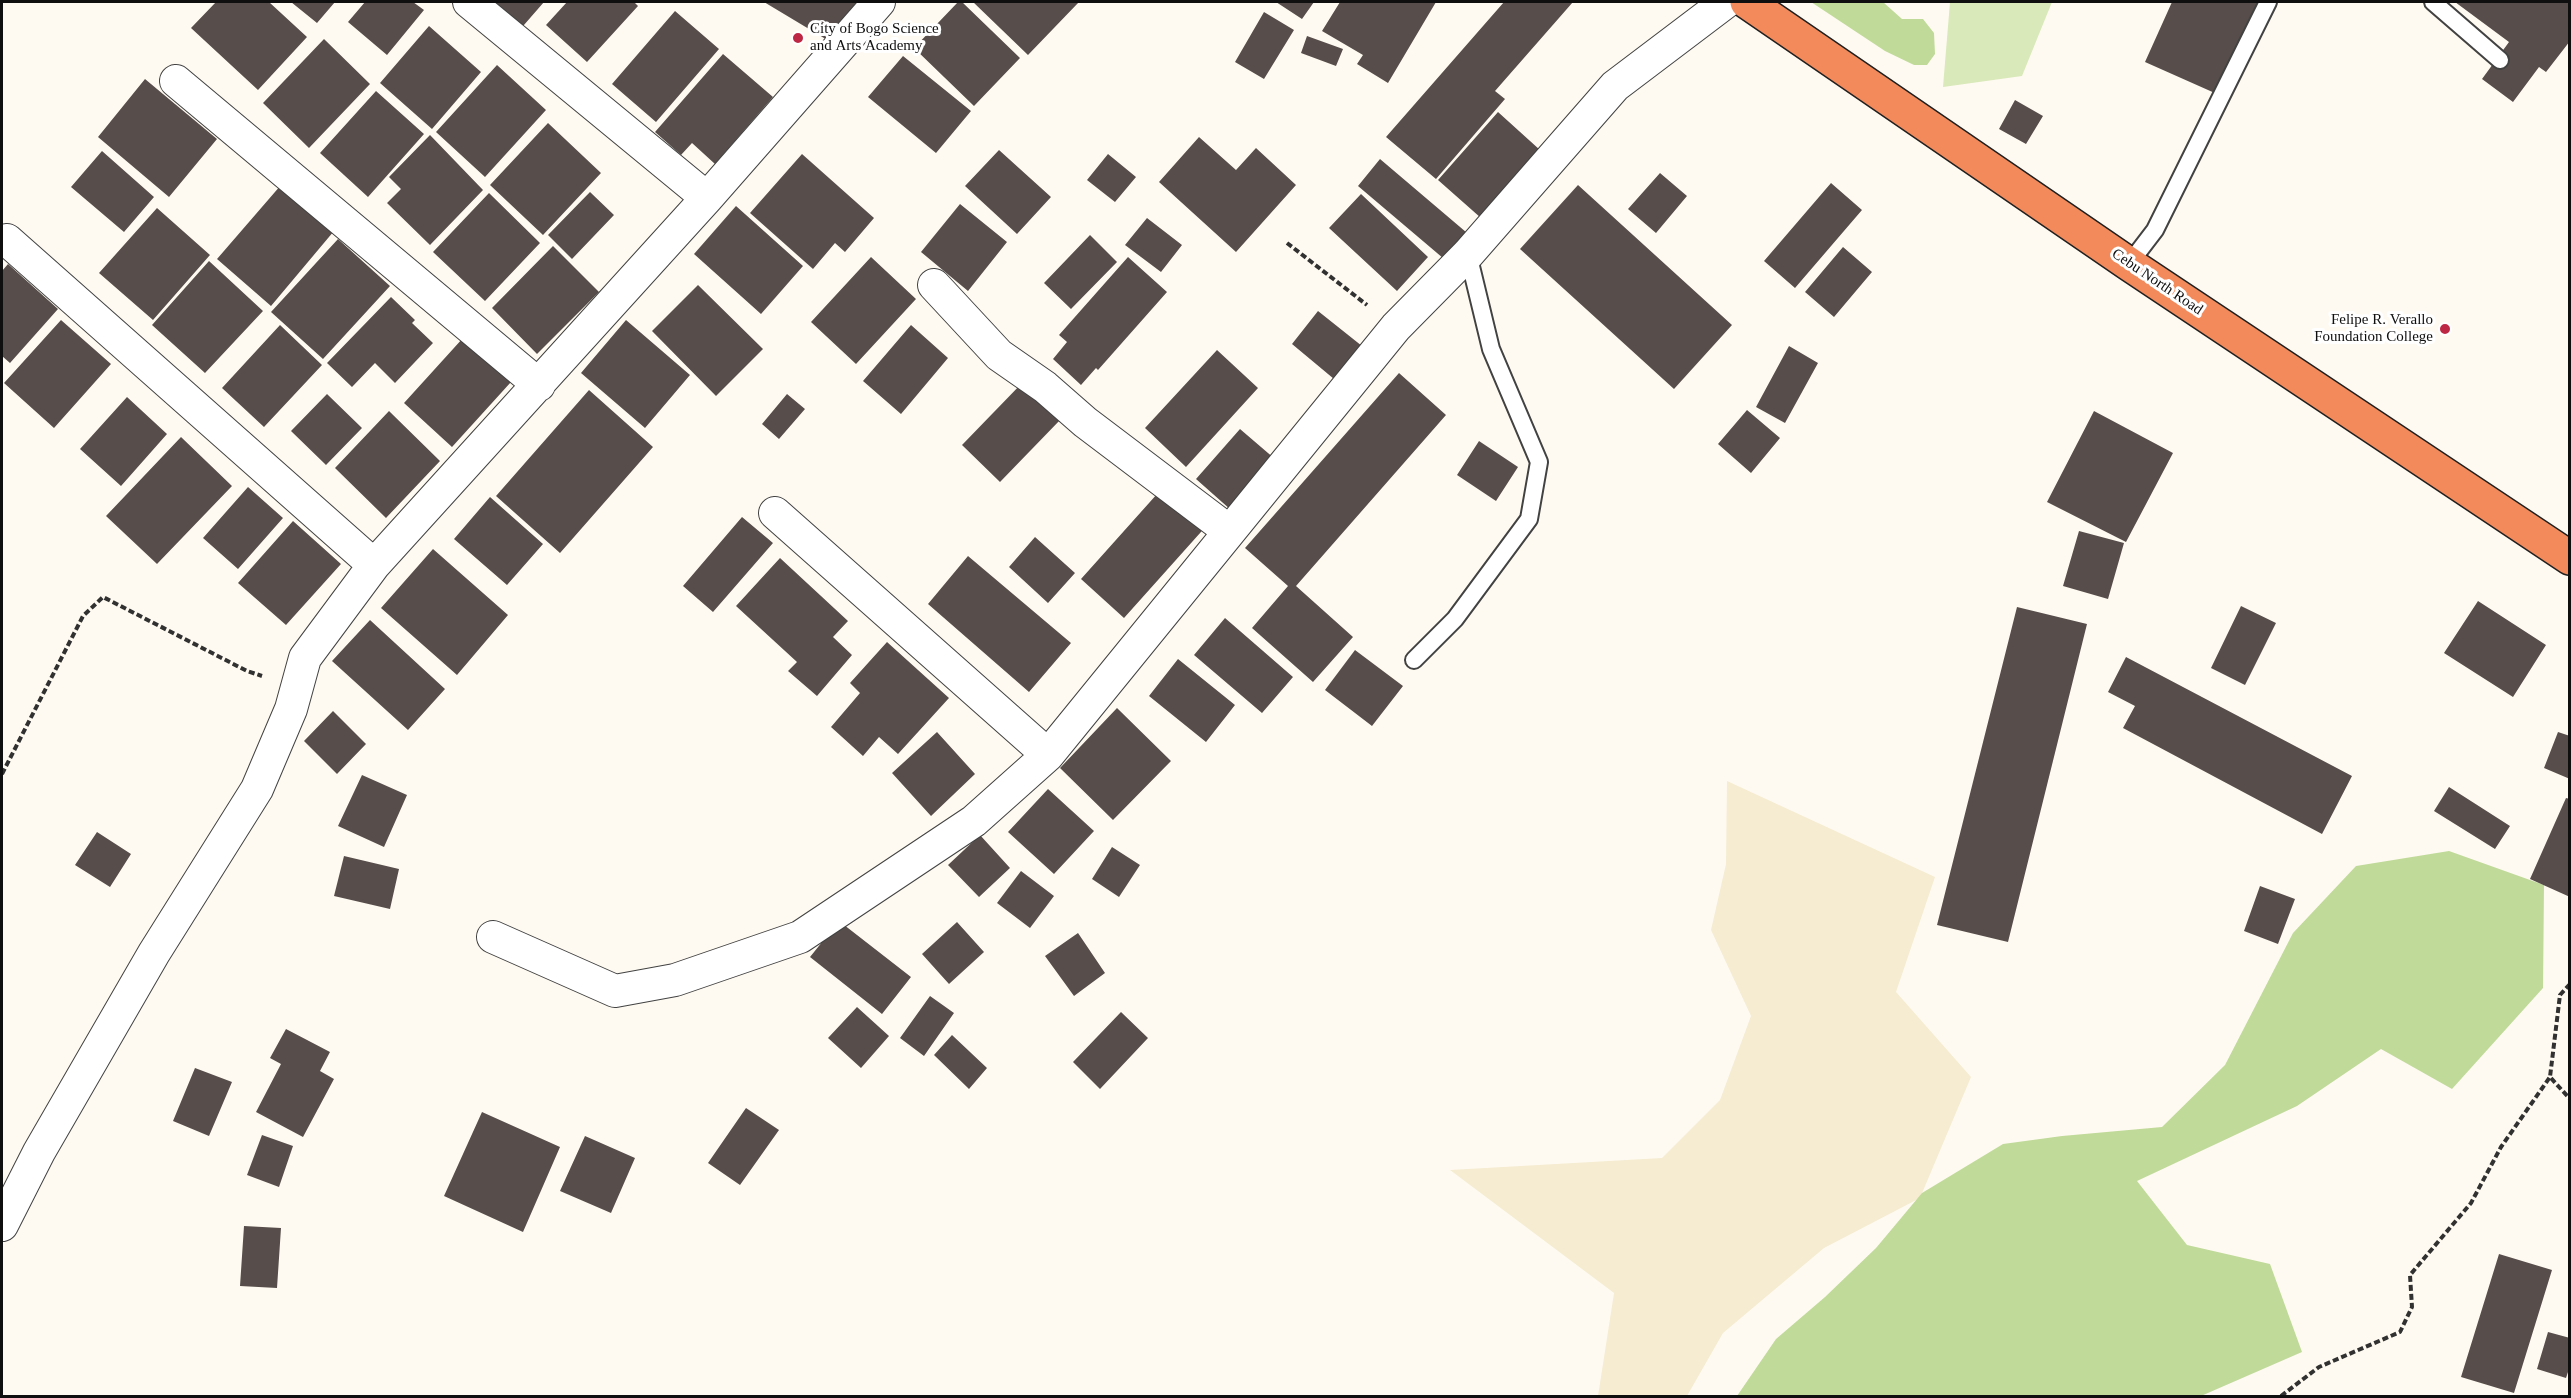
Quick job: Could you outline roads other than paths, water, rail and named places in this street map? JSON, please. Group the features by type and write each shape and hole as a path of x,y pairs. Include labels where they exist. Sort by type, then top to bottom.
{"highway":[{"name":"Cebu North Road","path":"1747,2 2129,264 2570,558"}],"street":[{"path":"469,2 707,198"},
{"path":"2,1225 39,1152 148,963 257,789 275,750 305,658 374,565 707,198 879,2"},
{"path":"493,937 615,991 675,980 800,937 974,821 1047,755 1396,327 1468,254 1615,86 1726,2"},
{"path":"176,81 539,385"},
{"path":"7,240 374,565"},
{"path":"934,285 999,355 1045,387 1085,422 1229,531"},
{"path":"775,513 1047,755"}],"lane":[{"path":"2129,264 2155,230 2268,2"},
{"path":"2433,2 2500,60"},
{"path":"1414,660 1455,619 1529,519 1539,462 1491,349 1468,254"}],"place":[{"name":"City of Bogo Science and Arts Academy","path":"798,38"},
{"name":"Felipe R. Verallo Foundation College","path":"2445,329"}]}
